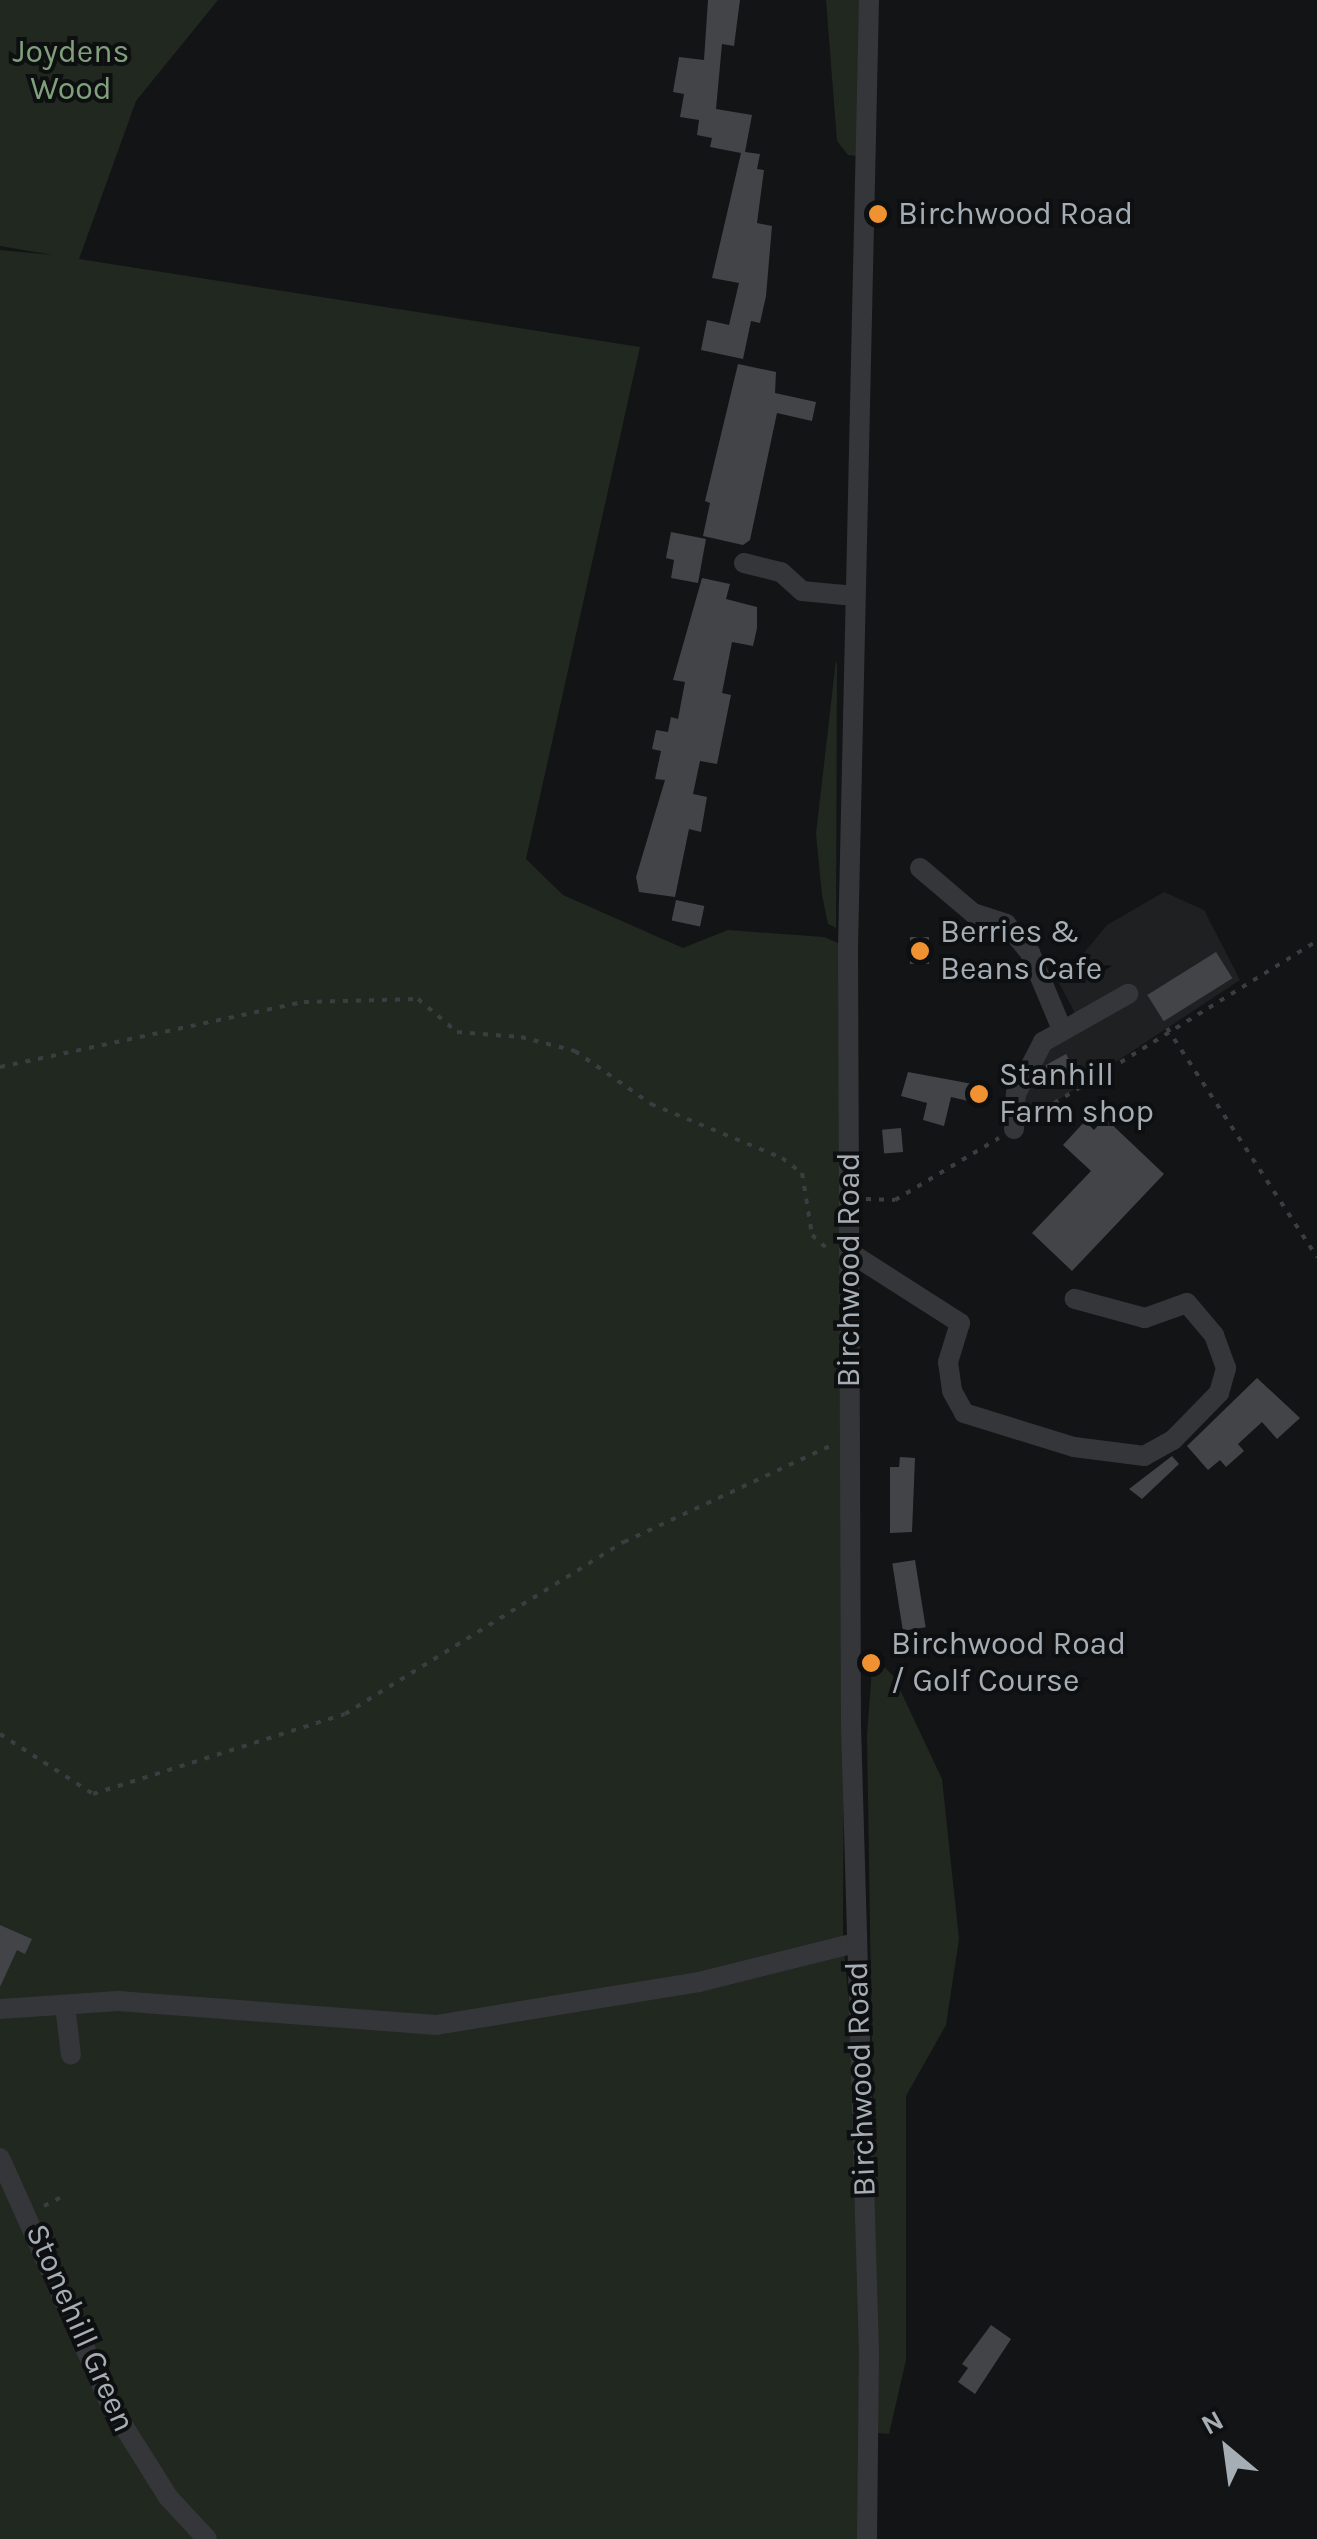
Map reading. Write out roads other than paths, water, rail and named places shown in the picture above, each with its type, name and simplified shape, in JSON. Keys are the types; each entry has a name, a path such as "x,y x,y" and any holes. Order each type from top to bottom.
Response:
{"street":[{"name":"Birchwood Road","path":"866,2539 869,2354 856,1943 843,1253 850,1199 855,596 869,0"},
{"path":"744,563 780,572 802,592 855,596"},
{"path":"920,868 973,914 1006,924 1030,953 1062,1026"},
{"path":"1014,1129 1027,1064 1062,1026 1128,994"},
{"path":"843,1253 960,1323 948,1362 952,1391 964,1412 1074,1447 1144,1456 1173,1440 1219,1393 1226,1368 1214,1334 1186,1303 1145,1318 1075,1300"},
{"path":"0,2009 64,2004 224,2005 436,2025 699,1982 856,1943"},
{"path":"64,2004 70,2055"},
{"name":"Stonehill Green","path":"0,2158 120,2422 168,2497 207,2539"}],"place":[{"name":"Birchwood Road","path":"878,214"},
{"name":"Berries & Beans Cafe","path":"920,951"},
{"name":"Stanhill Farm shop","path":"979,1094"},
{"name":"Birchwood Road / Golf Course","path":"871,1663"}],"park label":[{"name":"Joydens Wood","path":"71,72"}]}
